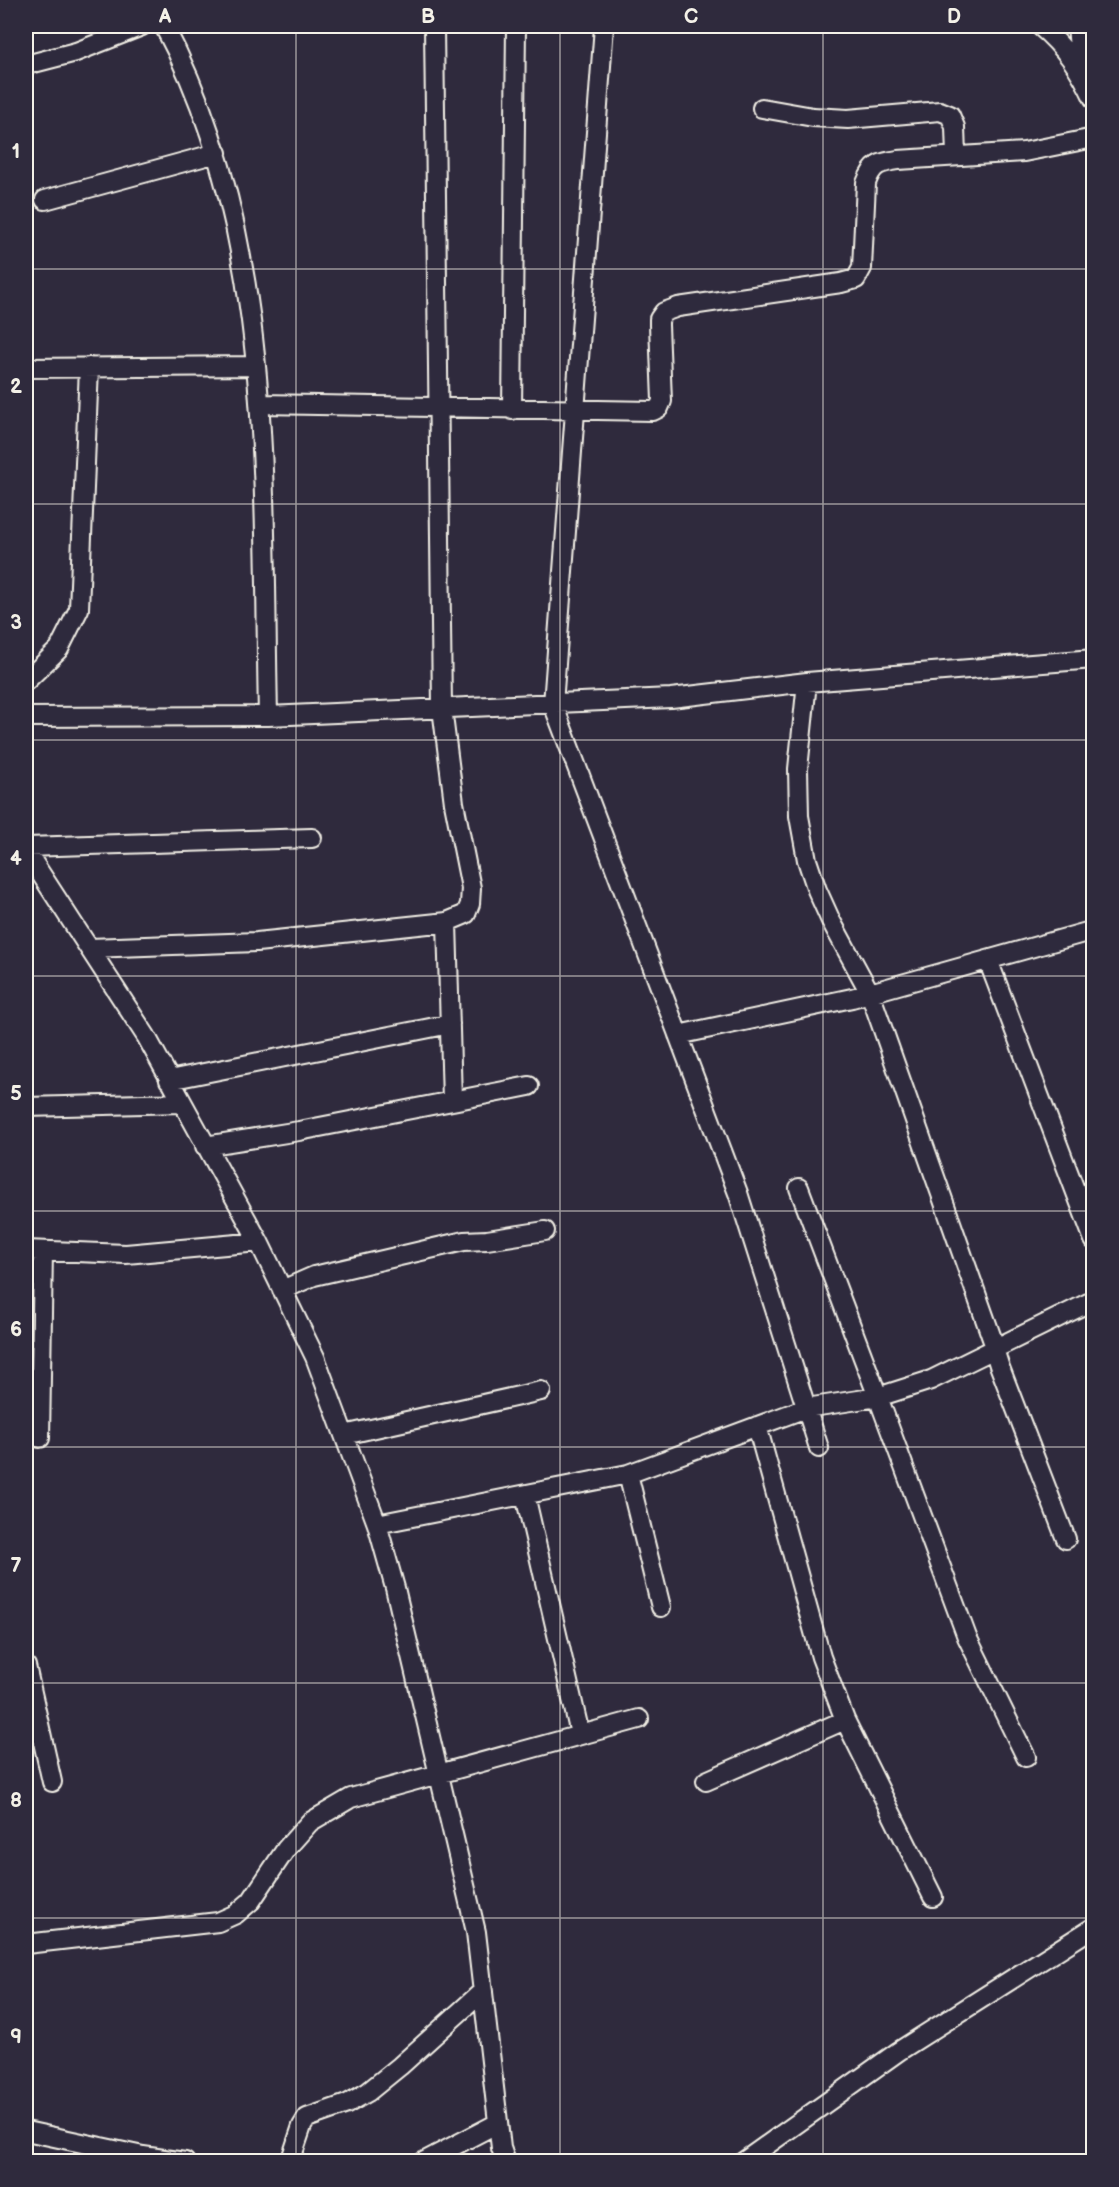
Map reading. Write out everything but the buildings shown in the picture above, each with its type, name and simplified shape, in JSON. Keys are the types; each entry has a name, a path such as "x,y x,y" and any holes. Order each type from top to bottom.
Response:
{"street":[{"path":"26,65 76,52 142,26"},
{"path":"164,26 174,43 217,153 244,272 261,404 268,716"},
{"path":"88,948 257,942 447,922 466,914 470,904 471,888 455,813 442,708 434,26"},
{"path":"512,410 516,26"},
{"path":"604,26 553,704 738,1193 819,1448"},
{"path":"1040,26 1055,38 1081,71 1094,99"},
{"path":"1077,26 1081,71"},
{"path":"762,108 813,117 848,119 940,111 950,115 955,127 956,156"},
{"path":"261,404 653,411 659,408 662,401 658,326 659,319 664,312 856,279 862,268 866,183 871,170 880,163 1024,152 1094,138"},
{"path":"45,200 217,153"},
{"path":"26,368 255,366"},
{"path":"26,681 59,649 79,609 89,367"},
{"path":"26,717 268,716 671,698 807,682 1094,659"},
{"path":"807,682 798,769 799,816 807,860 831,921 870,993 994,1349 1066,1539"},
{"path":"312,838 26,849 146,1036 259,1242 315,1357 377,1524 395,1588 476,1932 501,2148 506,2162"},
{"path":"447,922 453,1101"},
{"path":"678,1035 870,993 1094,930"},
{"path":"988,960 1094,1240"},
{"path":"169,1080 450,1024"},
{"path":"205,1146 299,1131 529,1086"},
{"path":"26,1107 182,1103"},
{"path":"799,1188 967,1637 1026,1757"},
{"path":"282,1290 314,1276 464,1241 487,1240 544,1231"},
{"path":"40,1437 34,1251 126,1254 259,1242"},
{"path":"377,1524 628,1474 806,1408 878,1397 931,1380 1094,1300"},
{"path":"344,1435 541,1391"},
{"path":"757,1426 821,1657 845,1720 933,1897"},
{"path":"628,1474 661,1607"},
{"path":"525,1495 580,1734"},
{"path":"26,1666 52,1782"},
{"path":"26,1944 218,1922 236,1914 251,1901 286,1849 310,1822 351,1798 639,1719"},
{"path":"706,1781 845,1720"},
{"path":"743,2162 899,2051 1094,1927"},
{"path":"291,2162 307,2118 347,2104 368,2092 483,1991"},
{"path":"423,2162 498,2123"},
{"path":"26,2131 143,2156 185,2162"}]}
